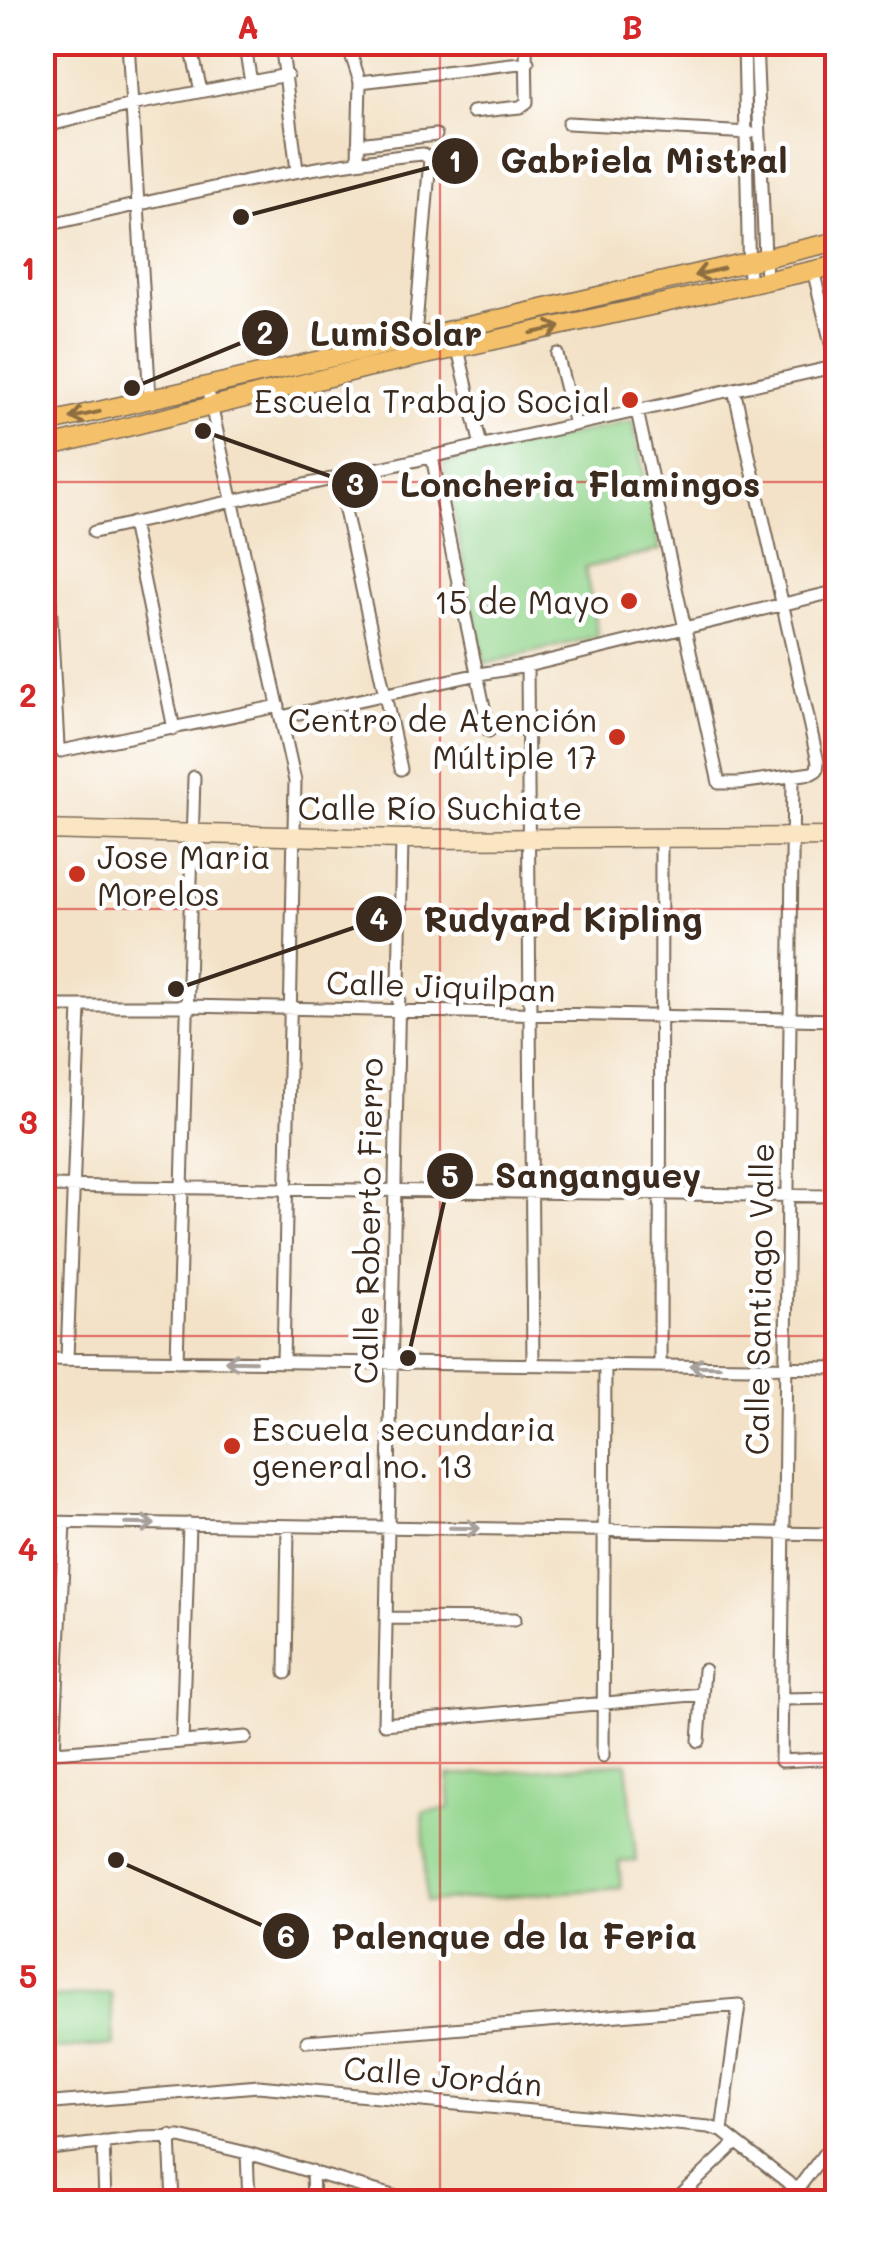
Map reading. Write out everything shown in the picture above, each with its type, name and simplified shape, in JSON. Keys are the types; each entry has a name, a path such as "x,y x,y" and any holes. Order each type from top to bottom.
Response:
{"main road":[{"path":"42,424 838,242"},
{"path":"813,270 838,255"},
{"path":"42,448 366,368 838,264"},
{"path":"458,349 469,340 507,329 521,316"},
{"path":"366,368 377,358 406,350 415,337"},
{"path":"112,431 116,421 146,414 150,400"},
{"name":"Calle Río Suchiate","path":"42,830 402,839 838,837"}],"street":[{"path":"128,42 150,400"},
{"path":"190,42 201,91"},
{"path":"244,42 251,82"},
{"path":"281,42 297,170"},
{"path":"346,42 360,82 358,160"},
{"path":"472,112 520,107 526,102 526,42"},
{"path":"744,42 753,134"},
{"path":"756,42 753,134 758,283"},
{"path":"360,82 528,62"},
{"path":"42,127 130,105 287,75"},
{"path":"568,123 753,134"},
{"path":"358,144 436,135"},
{"path":"42,226 297,170 358,160 427,156 430,160 415,337"},
{"path":"94,532 837,368 813,270"},
{"path":"458,349 481,446"},
{"path":"558,354 575,425"},
{"path":"207,387 295,781 284,1362"},
{"path":"637,411 720,783 812,774 818,762 734,389"},
{"path":"432,457 489,731"},
{"path":"338,478 402,769"},
{"path":"132,523 174,729"},
{"path":"48,563 61,751 527,666 838,591"},
{"path":"527,666 533,1364"},
{"path":"177,1360 194,777"},
{"name":"Calle Santiago Valle","path":"793,778 781,1761 838,1758"},
{"path":"660,1366 662,837"},
{"name":"Calle Roberto Fierro","path":"402,839 384,1724 603,1702"},
{"name":"Calle Jiquilpan","path":"42,1006 838,1020"},
{"path":"67,1359 80,1007"},
{"path":"42,1186 838,1196"},
{"path":"42,1359 838,1368"},
{"path":"603,1756 604,1365"},
{"path":"42,1522 838,1534"},
{"path":"65,1522 48,1753 246,1737"},
{"path":"182,1742 189,1524"},
{"path":"286,1673 288,1526"},
{"path":"386,1618 515,1619"},
{"path":"699,1741 704,1670"},
{"path":"603,1702 702,1694"},
{"path":"782,1699 838,1698"},
{"path":"307,2040 739,2005 722,2131 813,2202"},
{"name":"Calle Jordán","path":"42,2104 258,2086 722,2131"},
{"path":"788,2202 838,2135"},
{"path":"170,2136 173,2202"},
{"path":"42,2150 170,2136 312,2171 374,2197 413,2202"},
{"path":"102,2142 104,2202"},
{"path":"674,2202 736,2143"},
{"path":"247,2153 249,2202"},
{"path":"312,2171 313,2202"}],"green space":[{"path":"633,421 660,550 585,568 598,636 485,664 443,464"},
{"path":"627,1763 636,1861 619,1862 621,1888 426,1902 423,1812 450,1809 448,1776"},
{"path":"111,1993 114,2045 43,2050 43,1998"}],"place":[{"name":"Gabriela Mistral","path":"241,217"},
{"name":"LumiSolar","path":"132,388"},
{"name":"Escuela Trabajo Social","path":"630,400"},
{"name":"Loncheria Flamingos","path":"203,431"},
{"name":"15 de Mayo","path":"629,601"},
{"name":"Centro de Atención Múltiple 17","path":"617,737"},
{"name":"Jose Maria Morelos","path":"77,874"},
{"name":"Rudyard Kipling","path":"176,989"},
{"name":"Sanganguey","path":"408,1358"},
{"name":"Escuela secundaria general no. 13","path":"232,1446"},
{"name":"Palenque de la Feria","path":"116,1860"}]}
